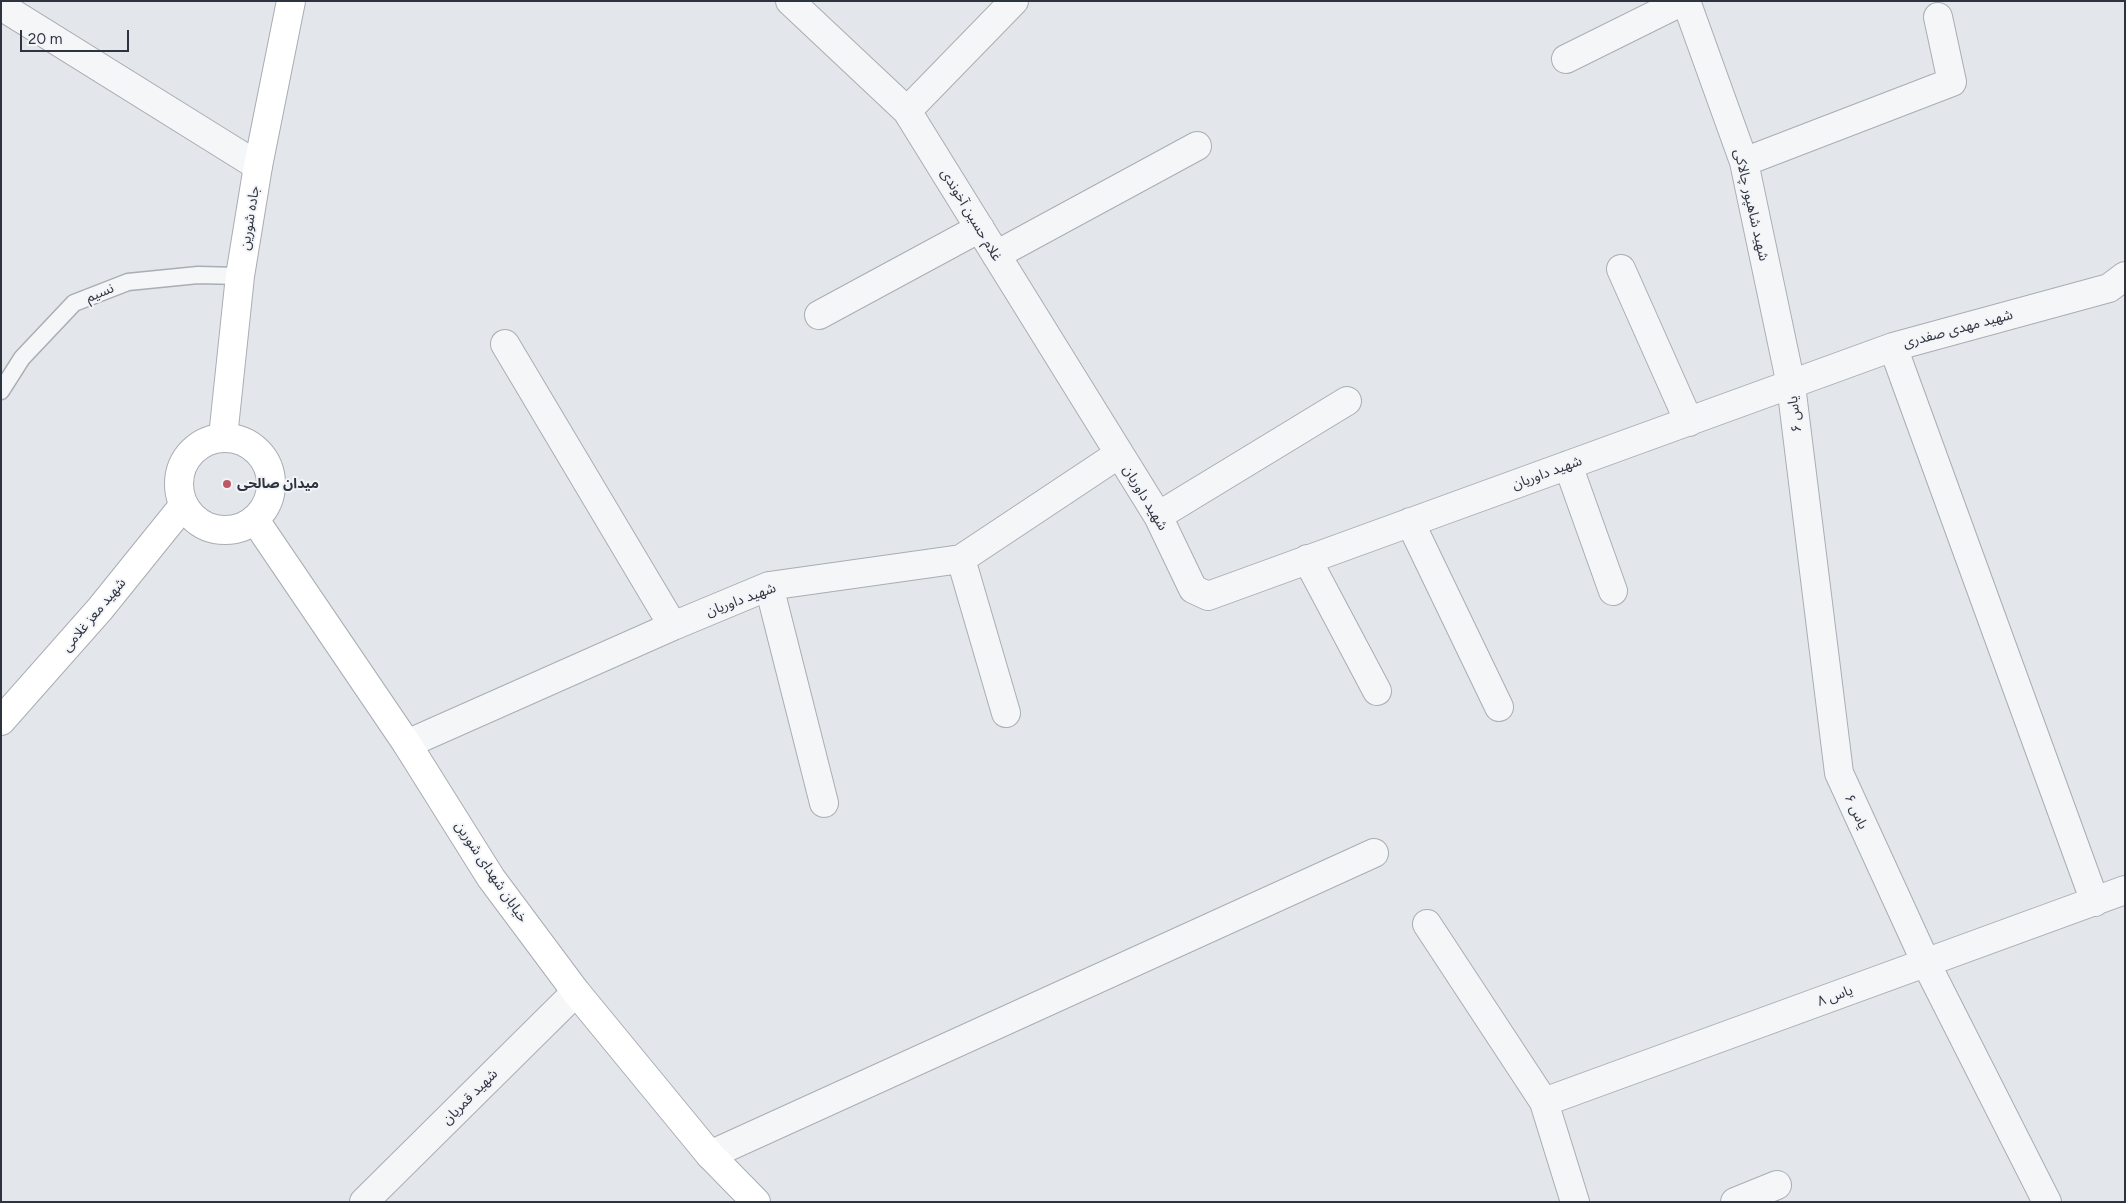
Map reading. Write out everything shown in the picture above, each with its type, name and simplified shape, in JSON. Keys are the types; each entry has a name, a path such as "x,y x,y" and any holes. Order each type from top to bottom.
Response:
{"street":[{"name":"جاده شورين","path":"223,437 240,276 258,166 291,1"},
{"name":"غلام حسین آخوندی","path":"790,1 907,111 1119,454"},
{"path":"907,111 1014,1"},
{"path":"1566,59 1684,1"},
{"name":"شهید شاهپور چالاکی","path":"1684,1 1744,162 1791,385"},
{"path":"1,6 258,166"},
{"path":"1744,162 1952,82 1938,17"},
{"path":"996,255 1197,146"},
{"path":"819,315 980,228"},
{"path":"1621,269 1689,422"},
{"name":"شهید مهدی صفدری","path":"1791,385 1893,347 2109,288 2125,276"},
{"path":"505,344 673,626"},
{"path":"1893,347 2095,902"},
{"name":"شهید داوریان","path":"408,744 673,626 769,586 961,559 1119,454 1158,516 1193,589 1208,596 1791,385"},
{"name":"یاس ۶","path":"1791,385 1838,773 1926,963 2047,1202"},
{"path":"1158,516 1347,401"},
{"path":"223,437 238,439 251,446 262,456 269,468 271,482 270,496 264,509 255,520 243,527 229,531 216,530 203,525 191,517 183,506 178,491 179,475 184,460 195,448 208,440 223,437"},
{"path":"1568,465 1613,591"},
{"name":"شهید معز غلامی","path":"1,721 100,609 183,506"},
{"name":"خیابان شهدای شورین","path":"255,520 408,744 491,878 576,992 710,1155 756,1202"},
{"path":"1410,522 1499,707"},
{"path":"961,559 1006,713"},
{"path":"1307,559 1377,691"},
{"path":"769,586 824,803"},
{"path":"710,1155 1374,854"},
{"name":"یاس ۸","path":"1544,1102 2125,890"},
{"path":"1427,924 1544,1102 1575,1202"},
{"name":"شهید قمریان","path":"364,1202 576,992"},
{"path":"1735,1202 1777,1185"}],"lane":[{"name":"نسیم","path":"1,391 22,358 74,303 128,282 198,275 240,276"}],"place":[{"name":"میدان صالحی","path":"227,484"}]}
